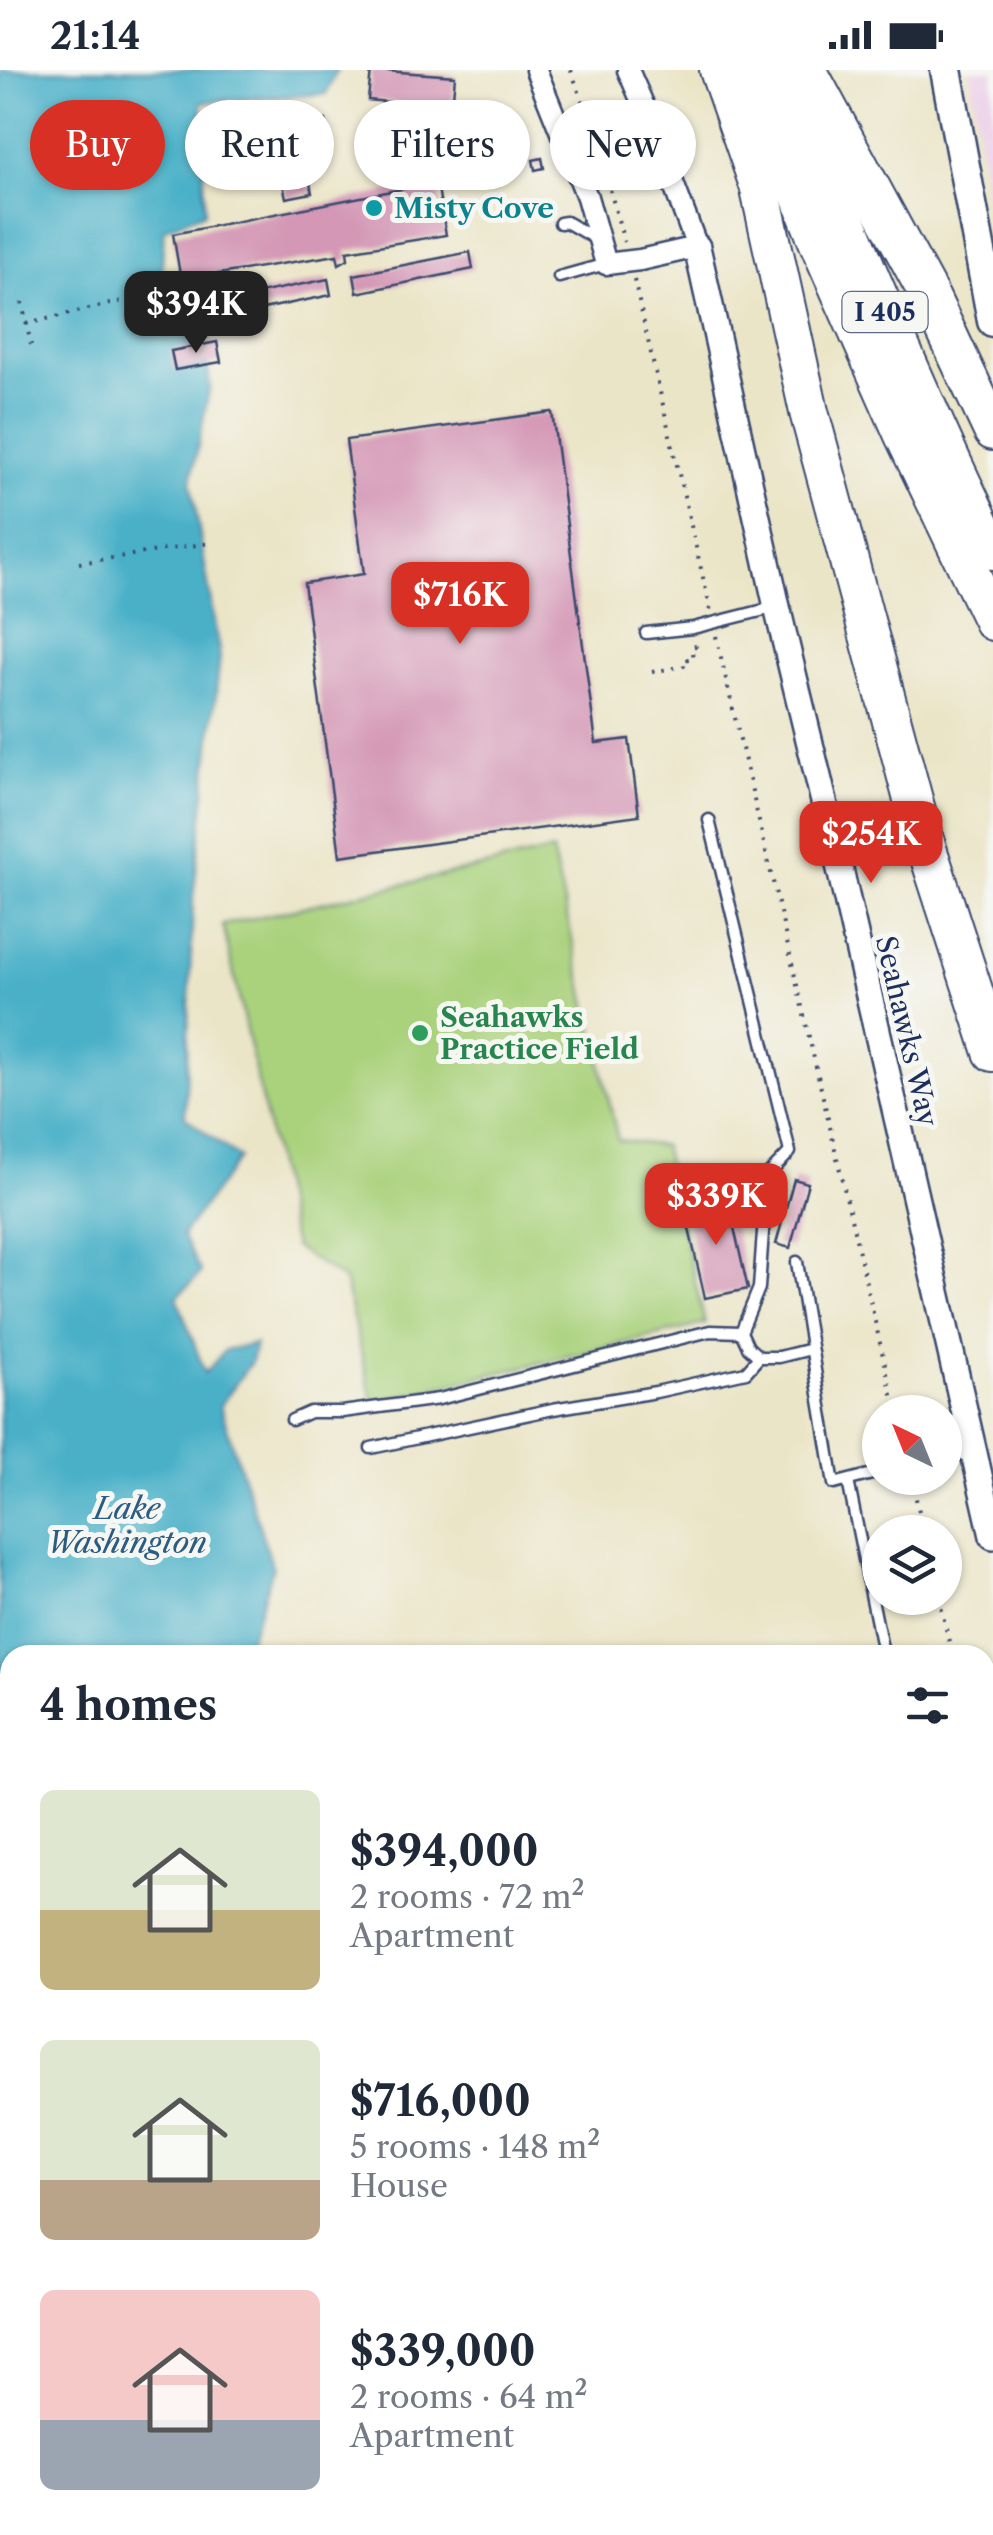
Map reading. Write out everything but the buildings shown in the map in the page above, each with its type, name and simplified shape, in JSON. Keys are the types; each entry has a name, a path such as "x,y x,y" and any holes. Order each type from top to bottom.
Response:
{"highway":[{"path":"719,70 758,185 809,412 922,834 993,1052"},
{"name":"I 405","path":"746,70 904,435 993,621"},
{"name":"I 405","path":"785,70 849,230 993,550"},
{"path":"807,70 931,299 993,431"}],"main road":[{"path":"946,70 993,320"}],"street":[{"path":"536,70 582,182 606,264 698,247 628,70"},
{"name":"Seahawks Way","path":"698,247 777,607 993,1536"}],"lane":[{"path":"560,223 566,222 600,241"},
{"path":"559,277 606,264"},
{"path":"646,633 693,628 777,607"},
{"path":"709,820 790,1152 767,1176 759,1288 741,1332 748,1347 759,1357 779,1357 811,1349"},
{"path":"796,1262 834,1484 862,1477"},
{"path":"292,1420 310,1412 342,1412 439,1399 710,1331 741,1332"},
{"path":"372,1448 746,1372 759,1357"},
{"path":"962,1454 973,1452"},
{"path":"848,1481 881,1645"}],"path":[{"path":"571,70 596,142 625,248"},
{"path":"632,276 710,611"},
{"path":"26,324 169,290"},
{"path":"22,302 31,345"},
{"path":"78,562 210,543"},
{"path":"716,636 892,1395"},
{"path":"652,672 684,666 683,660 694,658"},
{"path":"943,1615 950,1645"}],"shaded area":[{"path":"970,70 993,70 993,252"}],"green space":[{"name":"Seahawks Practice Field","path":"552,851 618,1140 663,1146 705,1324 373,1402 344,1280 294,1247 223,925"}],"water":[{"name":"Lake Washington","path":"0,70 337,70 326,94 185,100 185,190 204,190 205,212 164,229 159,322 204,336 210,386 191,481 220,657 193,899 185,1117 239,1158 182,1235 201,1273 177,1297 205,1373 225,1350 255,1344 251,1362 220,1406 273,1568 247,1645 0,1645"}],"place":[{"name":"Misty Cove","path":"374,208"},
{"name":"Seahawks Practice Field","path":"420,1033"}]}
